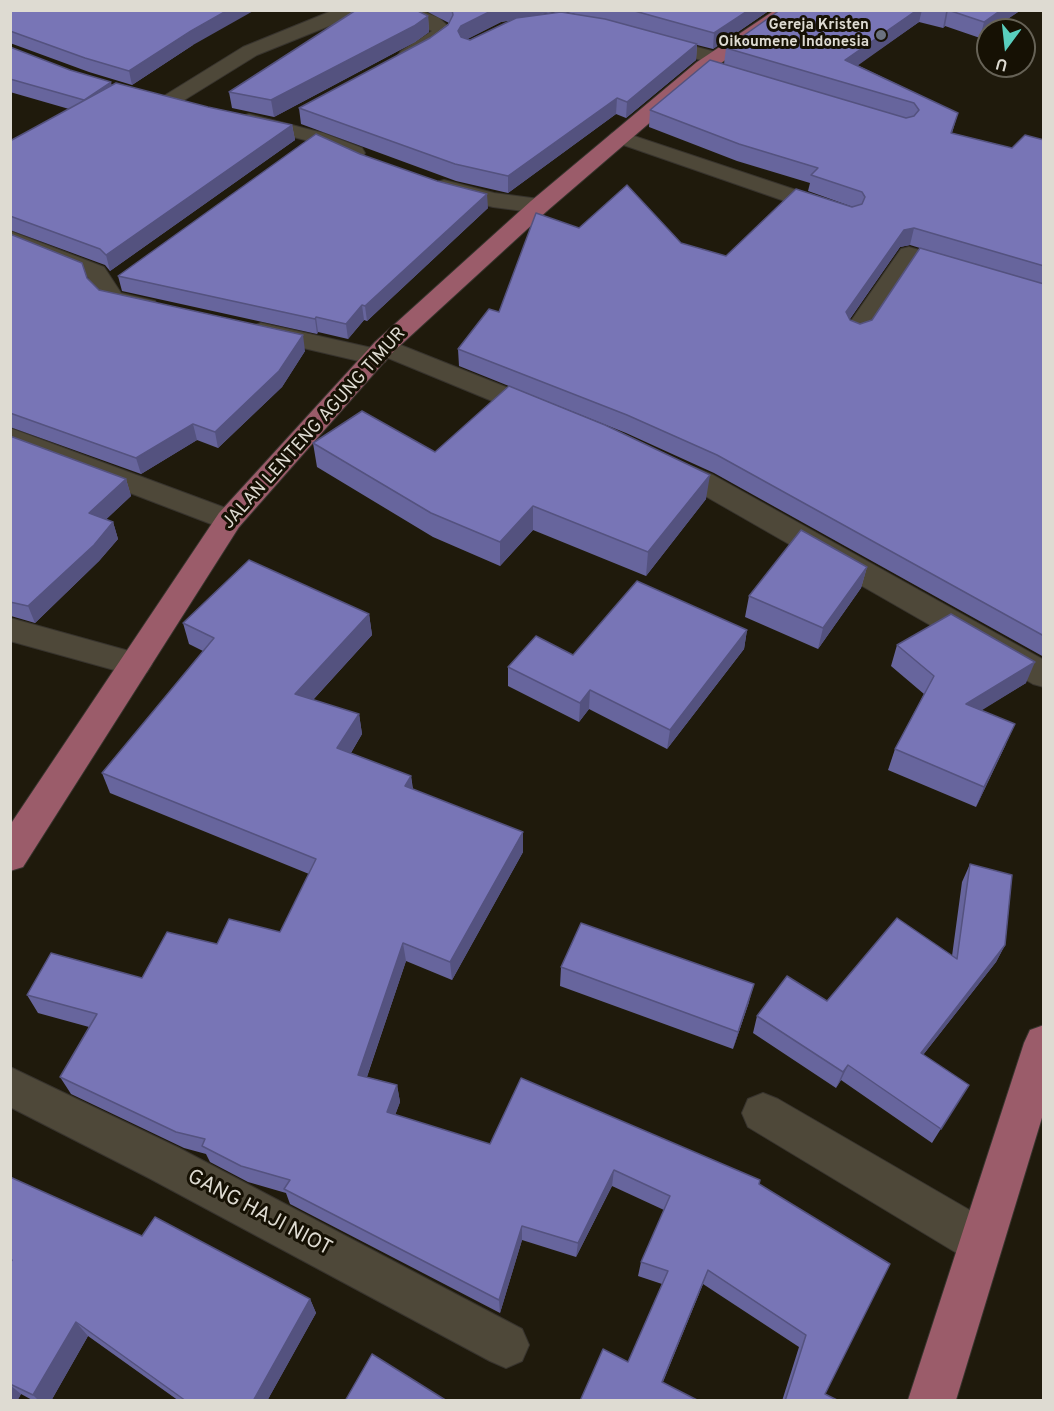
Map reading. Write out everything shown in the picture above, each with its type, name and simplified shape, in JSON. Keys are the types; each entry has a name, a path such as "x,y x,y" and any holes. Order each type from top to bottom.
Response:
{"main road":[{"name":"JALAN LENTENG AGUNG TIMUR","path":"10,856 229,520 380,352 539,206 619,137 788,10"},
{"path":"932,1401 1044,1043"}],"street":[{"path":"195,110 157,101 250,51 351,10"},
{"path":"393,63 423,48 443,30 432,22 402,10"},
{"path":"629,34 716,66"},
{"path":"278,126 298,114"},
{"path":"231,117 278,126 316,137 370,161"},
{"path":"297,151 316,137"},
{"path":"619,137 849,215"},
{"path":"428,182 493,200 539,206"},
{"path":"10,238 96,272 102,279 114,282 108,296 113,299 170,311"},
{"path":"857,331 909,254 1044,294"},
{"path":"239,326 413,359 562,420"},
{"path":"10,437 229,520"},
{"path":"645,455 703,482 1044,675"},
{"path":"10,629 136,664"},
{"name":"GANG HAJI NIOT","path":"10,1086 164,1163 506,1345"},
{"path":"763,1113 981,1242"}],"building":[{"path":"10,10 228,10 129,71 10,31"},
{"path":"356,10 416,10 428,16 414,26 271,100 229,92"},
{"path":"452,10 493,10 461,26 458,31 461,37 470,40 516,18 561,12 605,19 697,44 627,102 617,98 508,176 455,164 299,108 430,38 448,25 453,15"},
{"path":"631,10 749,10 714,33"},
{"path":"780,10 917,10 845,60 958,113 951,133 1012,148 1025,135 1044,140 1044,266 914,228 904,230 846,312 850,320 860,324 872,320 920,248 1044,284 1044,636 717,455 627,415 458,349 489,309 499,312 536,213 579,228 627,185 681,243 726,256 796,189 852,207 862,204 865,197 862,192 811,175 818,168 739,144 650,110 710,60 906,118 914,116 919,110 914,103 726,48"},
{"path":"948,10 1001,10 990,18 976,19"},
{"path":"10,47 70,70 111,82 84,100 10,79"},
{"path":"116,83 208,107 292,125 106,255 100,249 10,216 10,141"},
{"path":"316,134 360,154 437,181 487,194 365,306 362,305 346,324 118,276"},
{"path":"10,234 82,263 87,278 99,290 303,335 279,371 215,432 193,424 136,458 10,413"},
{"path":"509,386 605,425 710,475 648,552 533,506 500,542 431,513 313,443 362,411 435,452"},
{"path":"10,436 126,479 89,513 113,522 94,545 28,606 10,602"},
{"path":"801,530 867,567 823,628 749,596"},
{"path":"249,560 369,614 295,694 359,714 337,748 411,776 405,786 523,832 450,962 403,943 358,1075 397,1085 387,1112 490,1144 521,1078 760,1180 759,1184 890,1264 825,1394 839,1401 785,1401 806,1335 708,1270 662,1382 699,1401 580,1401 603,1349 628,1362 668,1271 641,1262 670,1196 614,1170 578,1243 522,1226 499,1300 284,1189 290,1180 241,1166 202,1146 205,1139 176,1132 60,1077 97,1014 27,995 51,953 142,978 167,932 217,944 229,919 280,932 316,859 102,773 214,638 183,623"},
{"path":"637,581 747,630 670,730 590,690 580,703 508,667 536,636 573,655"},
{"path":"951,614 1035,662 966,704 1015,724 984,787 895,749 934,676 897,645"},
{"path":"970,864 1012,875 1005,945 921,1053 969,1085 941,1129 848,1065 843,1072 757,1016 787,976 827,1001 897,918 957,959"},
{"path":"581,923 754,984 738,1032 561,967"},
{"path":"10,1177 142,1236 155,1217 310,1299 253,1401 186,1401 76,1322 33,1395 10,1384 10,1263 12,1260 10,1260"},
{"path":"372,1354 447,1401 345,1401"}],"place":[{"name":"Gereja Kristen Oikoumene Indonesia","path":"881,35"}]}
